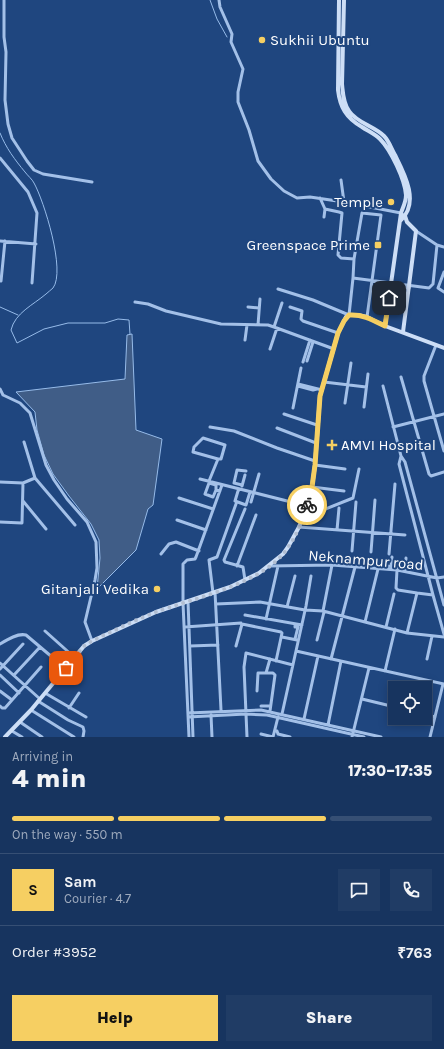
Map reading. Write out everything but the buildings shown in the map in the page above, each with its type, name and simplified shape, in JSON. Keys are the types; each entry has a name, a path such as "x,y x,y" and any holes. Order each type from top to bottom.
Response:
{"street":[{"path":"4,0 4,37 6,52 5,100 8,124 12,138 26,161 34,170 43,174 92,182"},
{"path":"219,0 220,7 232,34 231,42 244,69 238,92 238,102 249,130 258,161 271,180 284,191 297,198 320,198 401,213 416,231 437,245 444,247"},
{"path":"339,0 339,98 345,114 380,139 392,158 406,194 405,203 401,213 385,326"},
{"path":"344,0 342,84 346,106 350,113 382,134 388,141 406,178 410,196 409,203 405,216 400,220"},
{"path":"0,158 28,192 37,213 32,284"},
{"path":"341,180 344,202"},
{"path":"320,198 325,209 324,217"},
{"path":"325,209 342,213 338,255 341,258 354,259"},
{"path":"0,734 5,737 12,731 84,646 156,612 245,580 269,566 278,559 288,547 303,518 312,487 315,463 319,390 324,382 338,333 349,315 354,278 354,259 362,213 381,215 367,317"},
{"path":"403,332 416,231"},
{"path":"0,241 36,244"},
{"path":"1,281 5,241"},
{"path":"408,287 402,312 391,310 393,288 395,286 429,288 432,286 437,245"},
{"path":"444,272 438,288 444,292"},
{"path":"354,278 408,287"},
{"path":"278,288 313,300 349,315 358,314 367,317 385,326 444,348"},
{"path":"258,325 260,299"},
{"path":"135,302 148,304 166,311 221,324 276,327 334,349"},
{"path":"270,349 282,303"},
{"path":"248,307 259,308"},
{"path":"290,307 302,311 301,319 303,321 338,333"},
{"path":"245,340 247,325"},
{"path":"305,362 312,341"},
{"path":"436,344 424,376 424,381 444,451"},
{"path":"345,403 351,363"},
{"path":"293,408 301,368"},
{"path":"364,407 368,374"},
{"path":"402,376 429,474 431,476 444,472"},
{"path":"324,382 366,387"},
{"path":"298,385 313,390 319,390"},
{"path":"383,386 401,456 405,462 444,605"},
{"path":"0,389 3,395 20,403 30,413 46,465 67,499 87,522 96,542 97,568 85,622 92,641"},
{"path":"284,414 317,425"},
{"path":"393,427 444,414"},
{"path":"210,428 234,431 315,463 345,469"},
{"path":"277,428 316,443"},
{"path":"209,481 218,459 221,459 224,444 203,438 194,447 193,452 218,459"},
{"path":"24,442 35,478 74,525"},
{"path":"401,456 400,464 444,634"},
{"path":"231,487 237,466"},
{"path":"303,518 353,498 359,469"},
{"path":"242,485 234,483 238,470 246,473 242,485 235,501 246,504 259,474"},
{"path":"0,482 23,483 35,478"},
{"path":"200,479 307,506"},
{"path":"0,522 22,523 23,483"},
{"path":"189,737 191,669 190,626 186,602 183,564 187,560 195,559 213,509 218,490 216,485 209,483 205,494 213,497 218,490 222,485"},
{"path":"389,554 395,484"},
{"path":"312,487 344,491"},
{"path":"251,493 251,502"},
{"path":"179,498 213,509"},
{"path":"371,552 375,500"},
{"path":"23,501 46,529"},
{"path":"352,551 356,502"},
{"path":"221,710 216,604 209,560 217,557 236,504"},
{"path":"337,530 339,508"},
{"path":"245,509 224,560 244,568 245,580"},
{"path":"237,566 256,515"},
{"path":"177,520 206,530"},
{"path":"299,527 405,535"},
{"path":"161,554 169,544 176,542 198,551"},
{"path":"392,557 391,568 405,570 413,569"},
{"path":"405,570 406,558"},
{"path":"317,640 332,565"},
{"name":"Neknampur road","path":"269,566 332,565 378,567 405,570 437,578"},
{"path":"266,619 278,566"},
{"path":"331,659 355,567"},
{"path":"365,622 378,567"},
{"path":"397,570 396,588 398,590 433,595"},
{"path":"287,607 295,576"},
{"path":"297,640 306,610 311,576"},
{"path":"437,578 444,577"},
{"path":"407,632 416,593"},
{"path":"386,627 394,594"},
{"path":"186,602 184,627 186,669 193,737"},
{"path":"216,604 251,602 306,610 324,611 407,632 444,637"},
{"path":"245,615 302,626"},
{"path":"184,627 241,623"},
{"path":"236,646 242,624 281,632 282,636 297,640"},
{"path":"261,734 273,737 296,651 298,627 294,627 295,624"},
{"path":"385,671 395,629"},
{"path":"45,631 74,657"},
{"path":"0,644 14,637 23,634 26,635 66,668"},
{"path":"276,661 282,636"},
{"path":"427,659 432,636"},
{"path":"0,669 23,644"},
{"path":"190,646 218,645"},
{"path":"14,675 40,647"},
{"path":"296,651 443,684 430,737"},
{"path":"247,737 244,667 246,653 293,665"},
{"path":"304,719 318,656"},
{"path":"266,673 270,659"},
{"path":"328,725 342,662"},
{"path":"0,663 26,685 39,700 68,720 83,727 84,731 82,737"},
{"path":"0,706 2,708 6,708 42,667"},
{"path":"353,734 369,668"},
{"path":"186,669 191,669"},
{"path":"257,691 258,674 273,673 275,677 270,711"},
{"path":"0,675 19,693"},
{"path":"0,691 12,700"},
{"path":"45,693 86,717"},
{"path":"69,708 79,693"},
{"path":"362,699 388,705"},
{"path":"261,706 270,706"},
{"path":"30,710 74,737"},
{"path":"190,714 221,710 267,714 278,718 364,737"},
{"path":"192,716 270,711 328,725 353,734 380,737"},
{"path":"211,715 212,737"},
{"path":"20,722 42,737"},
{"path":"12,731 22,737"},
{"path":"277,732 278,734 290,737"}],"water":[{"path":"132,334 136,430 162,439 153,505 148,509 136,550 97,589 100,558 99,540 91,524 53,474 44,455 37,430 35,412 16,392 125,379 127,335"}],"waterway":[{"path":"210,0 217,19 227,37"},
{"path":"0,133 11,154 33,182 38,192 48,220 57,267 56,279 53,288 20,314 13,324 11,330 17,343 44,329 68,323 105,323 118,319 129,320 130,334"},
{"path":"0,307 18,315"}],"way so far":[{"path":"66,668 84,646 92,641 156,612 222,590 259,573 278,559 288,547 299,527 307,505"}],"place":[{"name":"Sukhii Ubuntu","path":"262,40"},
{"name":"Temple","path":"391,202"},
{"name":"Greenspace Prime","path":"378,245"},
{"name":"AMVI Hospital","path":"332,445"},
{"name":"Gitanjali Vedika","path":"157,589"}],"route":[{"path":"307,505 312,487 315,465 320,396 338,333 346,317 349,315 358,314 385,326 389,298"}]}
